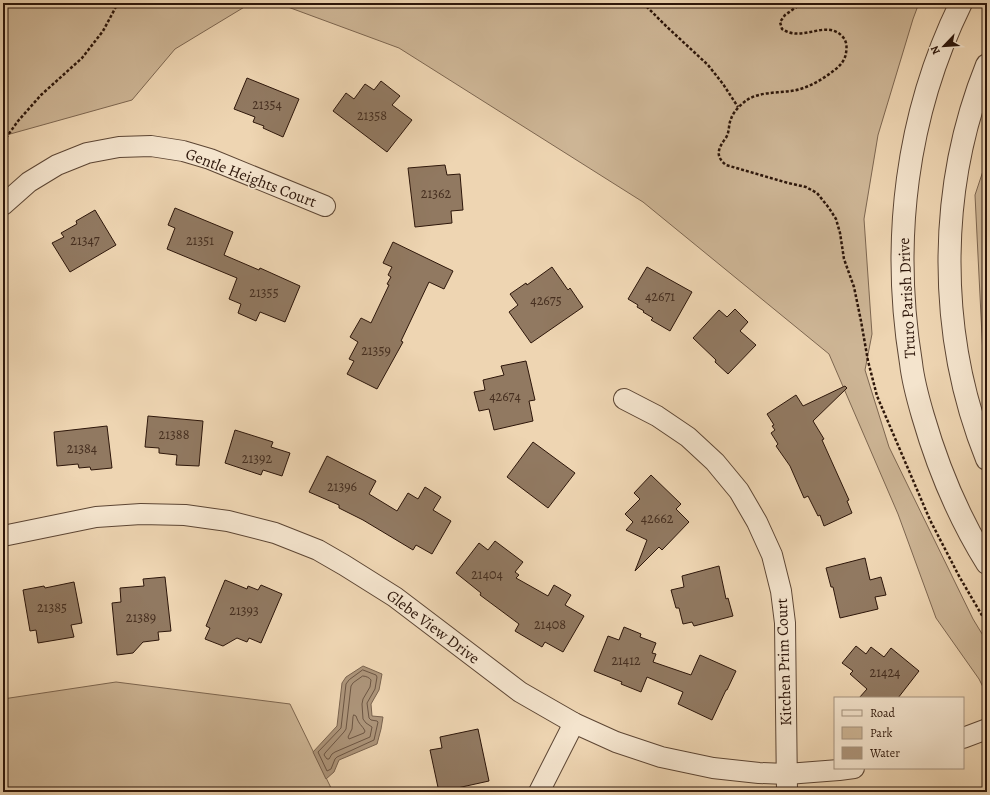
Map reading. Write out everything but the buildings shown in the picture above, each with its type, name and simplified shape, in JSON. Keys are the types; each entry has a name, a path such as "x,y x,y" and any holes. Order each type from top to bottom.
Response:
{"street":[{"name":"Truro Parish Drive","path":"961,3 940,49 924,98 910,160 904,207 903,280 911,364 930,439 943,477 958,511 987,563"},
{"path":"987,65 978,87 964,135 951,220 950,267 952,312 959,364 968,404 978,438 987,459"},
{"name":"Gentle Heights Court","path":"3,205 29,182 57,165 87,153 118,147 151,146 183,151 210,160 324,206"},
{"name":"Kitchen Prim Court","path":"624,399 657,416 688,437 715,462 739,492 757,522 772,556 781,592 785,623 787,783"},
{"name":"Glebe View Drive","path":"3,536 96,517 141,514 185,515 228,521 274,533 318,550 344,565 395,597 520,692 574,723 616,742 661,757 713,768 759,773 787,783 846,769"},
{"path":"539,792 574,723"},
{"path":"964,738 987,729"}],"path":[{"path":"3,142 41,95 82,58 103,32 118,3"},
{"path":"643,3 708,65 738,107"},
{"path":"802,3 785,15 780,22 782,29 788,33 797,34 828,29 837,32 844,38 847,47 846,57 839,67 826,77 809,86 793,91 759,95 747,100 738,107 731,118 728,136 720,146 720,161 726,165 806,187 817,193 836,219 844,259 854,288 868,361 877,396 930,520 987,624"}],"green space":[{"path":"4,3 251,3 175,49 132,100 3,136"},
{"path":"277,3 919,3 878,135 864,219 872,334 865,370 889,447 973,619 987,642 987,695 979,679 936,618 898,514 829,354 643,202 399,48"},
{"path":"987,159 987,364 983,356 975,195"},
{"path":"116,682 290,704 333,792 3,792 3,699"}],"water":[{"path":"363,666 382,674 379,690 371,704 372,716 383,717 377,744 339,760 334,772 326,779 313,752 337,726 342,683 346,677"}]}
